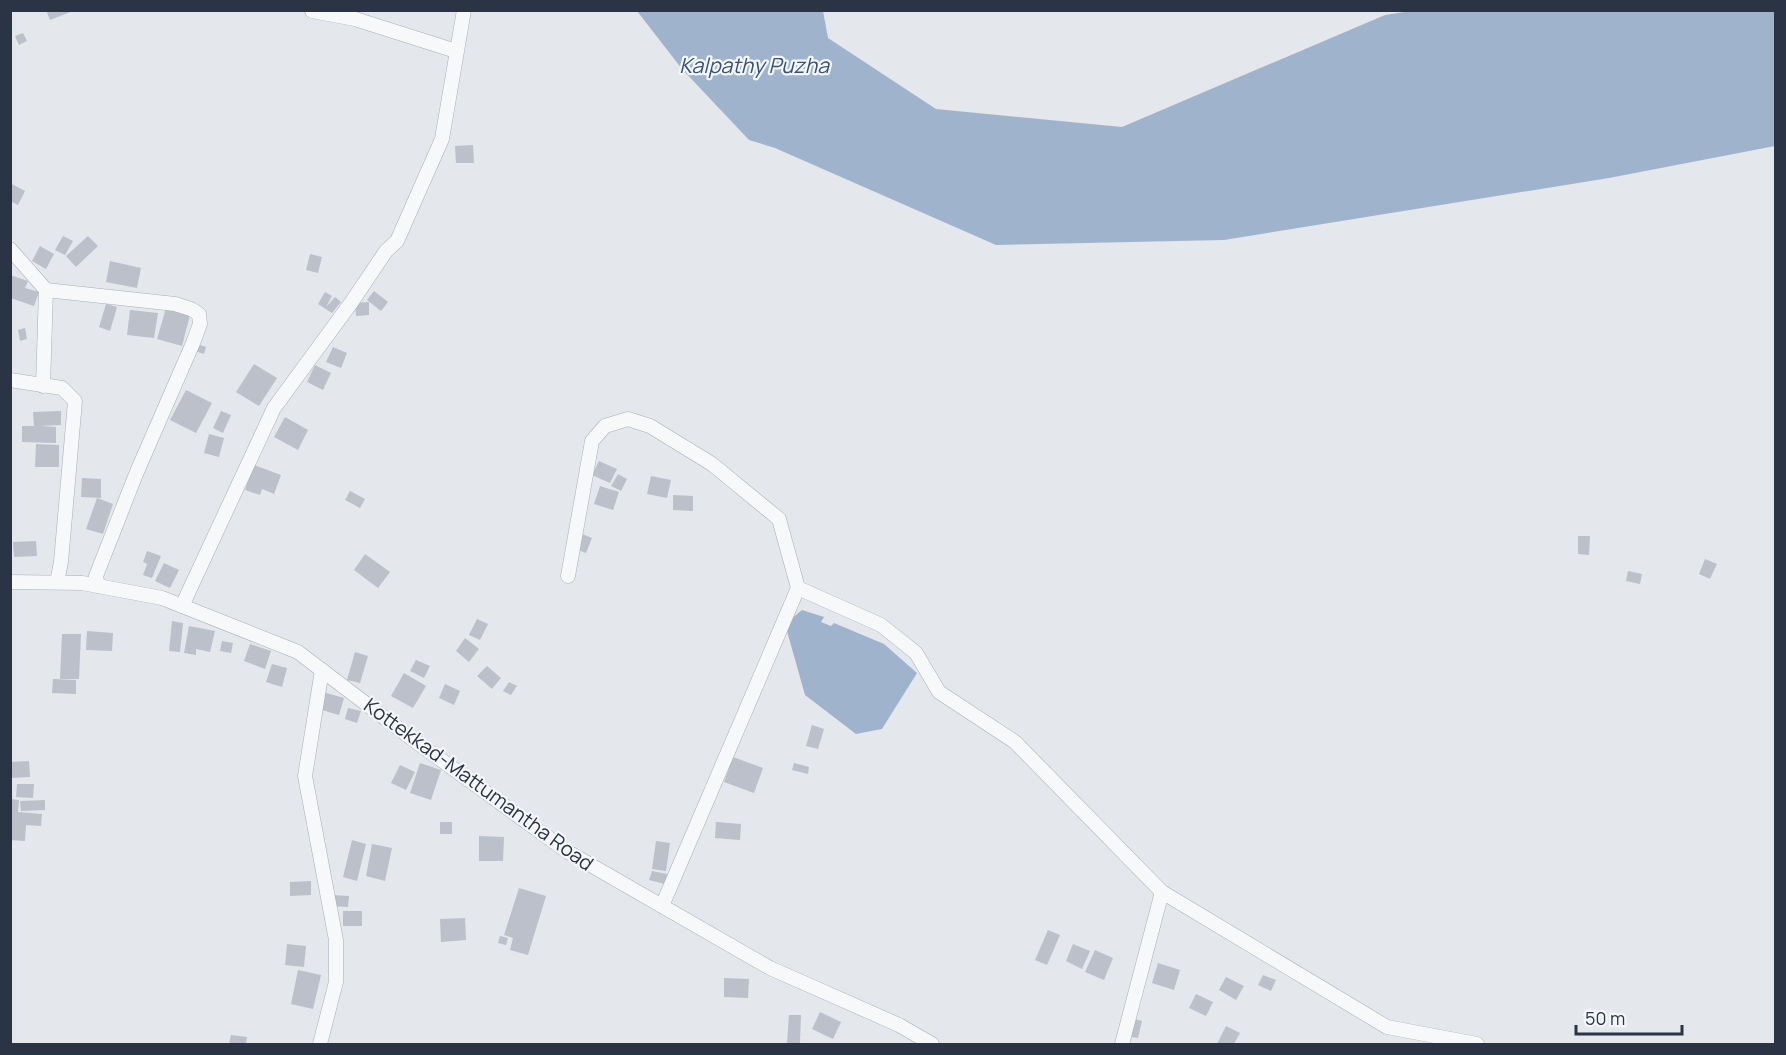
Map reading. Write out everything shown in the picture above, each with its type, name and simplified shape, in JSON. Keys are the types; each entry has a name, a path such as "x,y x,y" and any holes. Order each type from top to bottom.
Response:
{"street":[{"path":"182,606 274,408 386,251 397,241 442,139 464,10"},
{"path":"312,11 355,19 456,51"},
{"path":"10,249 46,290 175,304 199,314 200,324 189,352 136,474 96,576 98,586"},
{"path":"43,386 46,290"},
{"path":"10,380 62,388 75,400 61,562 57,582"},
{"path":"568,576 592,441 606,426 628,419 650,426 712,464 779,519 798,588 662,906"},
{"name":"Kottekkad-Mattumantha Road","path":"10,582 82,583 162,598 298,652 411,738 568,852 770,968 899,1025 932,1044"},
{"path":"798,588 881,625 916,653 939,692 1015,742 1162,892 1388,1027 1477,1044"},
{"path":"320,1044 336,982 336,940 305,776 322,670"},
{"path":"1122,1044 1162,892"}],"water":[{"name":"Kalpathy Puzha","path":"637,11 823,11 828,38 936,109 1122,127 1385,15 1411,11 1775,11 1775,146 1609,178 1224,240 996,245 775,148 749,140 682,69"},
{"path":"802,610 824,617 821,622 831,626 834,623 884,644 917,673 882,729 856,734 805,695 785,624"}],"building":[{"path":"46,10 73,10 73,11 50,20"},
{"path":"23,33 27,41 19,45 15,36"},
{"path":"473,145 474,163 456,163 455,146"},
{"path":"10,183 25,191 18,205 10,201"},
{"path":"63,236 73,241 65,255 55,250"},
{"path":"88,236 98,246 76,267 66,256"},
{"path":"40,246 54,254 46,269 32,261"},
{"path":"310,254 322,257 318,273 306,270"},
{"path":"110,261 141,268 137,288 106,282"},
{"path":"10,275 28,281 25,288 39,292 34,306 10,298"},
{"path":"374,291 388,302 381,311 367,300"},
{"path":"325,292 332,296 326,307 335,297 341,302 332,313 318,304"},
{"path":"369,302 369,315 356,316 355,303"},
{"path":"106,304 117,307 110,331 99,327"},
{"path":"166,308 190,315 182,346 157,339"},
{"path":"130,310 158,313 154,338 127,335"},
{"path":"25,328 27,339 20,341 18,330"},
{"path":"197,344 206,347 204,354 195,351"},
{"path":"333,347 347,353 341,368 326,362"},
{"path":"254,364 277,378 259,406 236,392"},
{"path":"315,365 331,373 323,390 307,382"},
{"path":"186,390 212,403 196,433 170,420"},
{"path":"61,411 61,425 41,426 56,427 56,443 22,442 22,426 34,426 33,412"},
{"path":"221,411 231,415 223,433 213,428"},
{"path":"285,417 308,430 298,450 274,437"},
{"path":"209,434 224,438 219,457 204,453"},
{"path":"36,444 59,445 59,467 35,467"},
{"path":"599,461 617,469 610,483 592,475"},
{"path":"254,465 281,475 274,494 262,489 260,495 245,490"},
{"path":"618,474 627,479 621,491 611,486"},
{"path":"651,476 671,480 667,498 647,494"},
{"path":"82,478 101,479 101,498 81,497"},
{"path":"600,486 619,492 613,510 594,504"},
{"path":"350,491 365,499 360,508 345,500"},
{"path":"673,495 693,496 693,511 673,510"},
{"path":"97,498 113,504 103,534 86,529"},
{"path":"580,533 592,538 586,553 573,548"},
{"path":"1578,536 1590,536 1589,555 1578,554"},
{"path":"36,541 37,556 14,557 13,542"},
{"path":"147,551 161,556 152,578 143,575 147,564 143,562"},
{"path":"365,554 390,572 378,588 354,570"},
{"path":"1705,559 1717,564 1710,579 1699,574"},
{"path":"164,563 179,570 170,588 155,581"},
{"path":"1628,571 1642,574 1640,584 1626,581"},
{"path":"477,619 488,624 480,640 469,635"},
{"path":"172,621 183,623 180,652 169,651"},
{"path":"189,626 215,631 210,652 196,649 196,655 184,653"},
{"path":"87,631 113,633 112,651 86,650"},
{"path":"62,634 81,634 79,679 60,679"},
{"path":"465,638 479,649 469,662 456,651"},
{"path":"222,641 233,643 231,653 220,651"},
{"path":"250,644 271,651 265,669 244,661"},
{"path":"355,652 368,656 360,683 347,680"},
{"path":"416,660 430,666 424,678 410,671"},
{"path":"272,664 287,668 282,687 266,682"},
{"path":"487,666 501,678 492,689 477,676"},
{"path":"404,673 426,686 413,708 391,696"},
{"path":"53,679 76,680 76,694 52,693"},
{"path":"509,682 517,686 511,695 503,691"},
{"path":"445,684 460,691 454,705 439,698"},
{"path":"323,692 344,698 339,715 318,709"},
{"path":"348,708 361,711 357,723 345,719"},
{"path":"812,725 824,729 818,749 806,746"},
{"path":"733,757 763,768 754,793 724,782"},
{"path":"29,761 30,777 10,778 10,762"},
{"path":"420,763 441,770 431,800 410,793"},
{"path":"794,763 809,767 808,774 792,770"},
{"path":"400,765 415,772 406,790 391,783"},
{"path":"17,784 34,784 33,798 16,797"},
{"path":"10,799 19,800 18,812 42,814 41,826 26,825 25,841 10,840"},
{"path":"45,800 45,810 21,811 20,801"},
{"path":"440,822 452,822 452,834 440,834"},
{"path":"716,822 741,824 740,840 715,838"},
{"path":"479,836 504,837 503,861 479,861"},
{"path":"352,840 366,844 357,881 343,877"},
{"path":"656,841 670,843 666,871 652,869"},
{"path":"372,844 392,848 385,881 366,876"},
{"path":"652,871 667,874 665,884 649,880"},
{"path":"311,881 311,895 290,896 290,882"},
{"path":"519,888 546,896 528,955 510,950 513,938 504,935"},
{"path":"331,895 349,896 348,907 331,906"},
{"path":"343,911 362,911 362,926 343,926"},
{"path":"465,918 466,940 441,942 440,919"},
{"path":"1048,930 1060,935 1047,965 1035,960"},
{"path":"500,936 508,938 506,945 498,943"},
{"path":"287,944 306,946 304,967 285,965"},
{"path":"1073,944 1090,951 1082,969 1066,961"},
{"path":"1095,950 1113,958 1104,980 1085,972"},
{"path":"1158,963 1180,970 1174,990 1152,983"},
{"path":"298,970 321,975 313,1009 291,1004"},
{"path":"1263,975 1276,980 1271,991 1258,985"},
{"path":"1226,977 1244,986 1236,1000 1219,990"},
{"path":"724,978 749,979 748,998 724,997"},
{"path":"1196,994 1213,1002 1206,1016 1189,1008"},
{"path":"820,1012 841,1022 833,1039 812,1029"},
{"path":"789,1015 801,1015 800,1043 787,1043"},
{"path":"1135,1019 1142,1021 1138,1038 1131,1037"},
{"path":"1226,1026 1240,1033 1234,1044 1217,1044"},
{"path":"231,1035 247,1037 246,1044 229,1044"}]}
